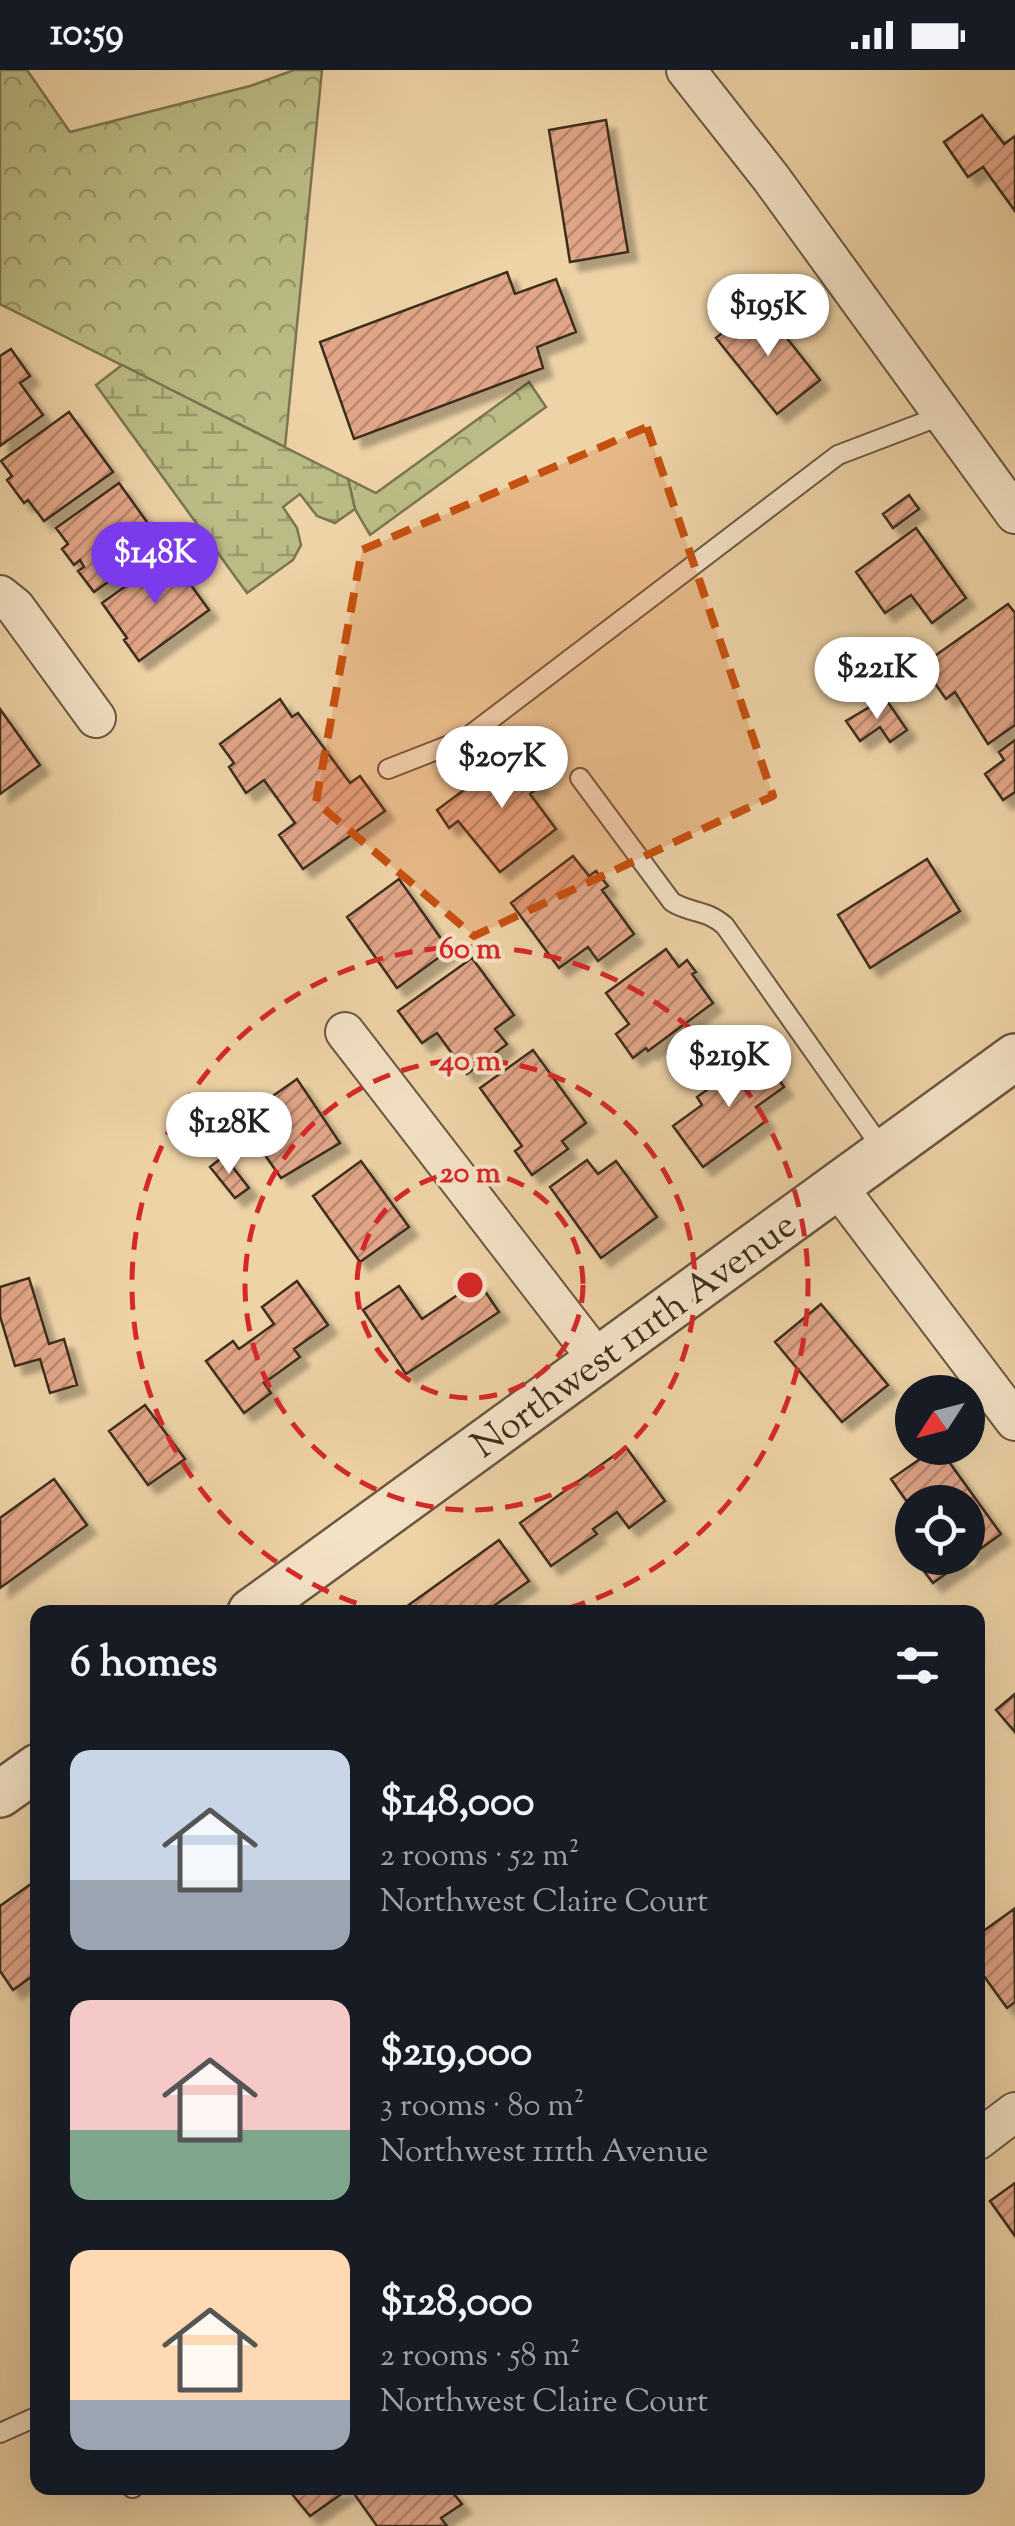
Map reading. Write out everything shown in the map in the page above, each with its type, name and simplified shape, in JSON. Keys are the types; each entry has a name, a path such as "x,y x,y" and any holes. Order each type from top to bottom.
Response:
{"street":[{"path":"686,70 1010,496"},
{"path":"0,595 16,607 96,718"},
{"path":"344,1032 598,1360"},
{"name":"Northwest 111th Avenue","path":"262,1605 1015,1058"},
{"path":"837,1186 1015,1422"},
{"path":"0,1794 30,1773"},
{"path":"985,2135 1015,2112"}],"lane":[{"path":"388,770 465,739 838,455 944,414"},
{"path":"580,778 672,902 713,915 725,926 885,1152"},
{"path":"0,2433 30,2420"}],"highlighted area":[{"path":"647,427 773,796 474,936 316,802 362,550"}],"green space":[{"path":"0,70 27,70 70,132 250,86 294,70 322,70 285,447 0,304"},
{"path":"122,365 348,479 355,509 335,523 317,516 300,494 283,507 297,528 301,545 293,560 247,593 96,385"},
{"path":"529,382 546,407 370,535 355,509 348,479 376,493"}],"building":[{"path":"982,115 1004,144 1015,136 1015,211 983,167 968,177 944,142"},
{"path":"606,120 628,252 570,262 549,130"},
{"path":"507,272 515,294 556,279 576,332 537,347 543,368 354,439 320,342"},
{"path":"759,303 820,380 777,414 716,338"},
{"path":"11,349 30,376 20,383 43,415 0,446 0,356"},
{"path":"69,412 113,472 44,521 7,480 12,476 1,461"},
{"path":"119,483 162,543 94,592 78,571 84,567 80,560 74,565 62,549 68,544 56,528"},
{"path":"909,495 919,509 893,528 883,514"},
{"path":"916,528 966,598 932,623 911,595 885,613 856,572"},
{"path":"169,555 209,610 139,661 102,603"},
{"path":"1008,604 1015,613 1015,725 988,744 955,692 946,699 922,665"},
{"path":"885,698 907,730 890,742 880,727 860,741 846,721"},
{"path":"280,699 292,717 298,713 350,783 360,776 385,811 303,869 279,835 295,823 264,780 246,793 229,767 234,763 220,744"},
{"path":"0,709 40,765 0,794"},
{"path":"1015,740 1015,792 1003,800 985,774 1004,760 999,752"},
{"path":"520,748 542,785 530,794 556,829 500,872 458,821 449,828 437,810"},
{"path":"573,856 589,876 596,871 608,886 602,890 634,934 598,961 588,947 559,968 511,903"},
{"path":"927,859 960,911 870,968 838,915"},
{"path":"399,879 449,950 397,988 347,917"},
{"path":"666,949 679,967 687,960 713,1003 633,1058 616,1034 629,1024 606,993"},
{"path":"472,958 514,1015 495,1029 507,1044 467,1074 437,1033 422,1043 398,1011"},
{"path":"533,1050 586,1123 562,1141 568,1149 532,1175 515,1151 522,1146 480,1088"},
{"path":"759,1052 784,1087 756,1107 766,1121 703,1167 673,1126 702,1105 697,1097"},
{"path":"297,1079 340,1143 281,1178 240,1119"},
{"path":"224,1156 249,1188 235,1198 210,1167"},
{"path":"587,1160 598,1174 616,1161 657,1217 601,1258 550,1187"},
{"path":"361,1161 409,1227 360,1262 313,1196"},
{"path":"29,1278 49,1344 64,1339 77,1385 50,1393 40,1359 15,1366 0,1316 0,1287"},
{"path":"297,1281 328,1325 294,1349 300,1357 264,1383 271,1393 244,1413 206,1361 233,1341 239,1349 274,1324 262,1307"},
{"path":"478,1281 499,1312 406,1374 363,1310 399,1286 422,1319"},
{"path":"821,1304 888,1385 842,1422 775,1342"},
{"path":"145,1405 185,1459 148,1485 109,1431"},
{"path":"626,1447 665,1501 629,1528 617,1512 593,1529 597,1534 551,1566 520,1523"},
{"path":"911,1465 951,1465 966,1485 895,1485 891,1479"},
{"path":"54,1479 87,1525 0,1588 0,1518"},
{"path":"985,1512 1001,1534 985,1546"},
{"path":"499,1540 529,1581 495,1605 409,1605"},
{"path":"927,1575 944,1575 933,1583"},
{"path":"1015,1694 1015,1732 996,1710"},
{"path":"30,1885 30,1978 13,1990 0,1971 0,1906"},
{"path":"1014,1909 1015,2002 1007,2008 985,1978 985,1930"},
{"path":"1015,2183 1015,2236 990,2201"},
{"path":"293,2495 340,2495 310,2516"},
{"path":"355,2495 455,2495 462,2504 441,2518 447,2526 377,2526"}]}
